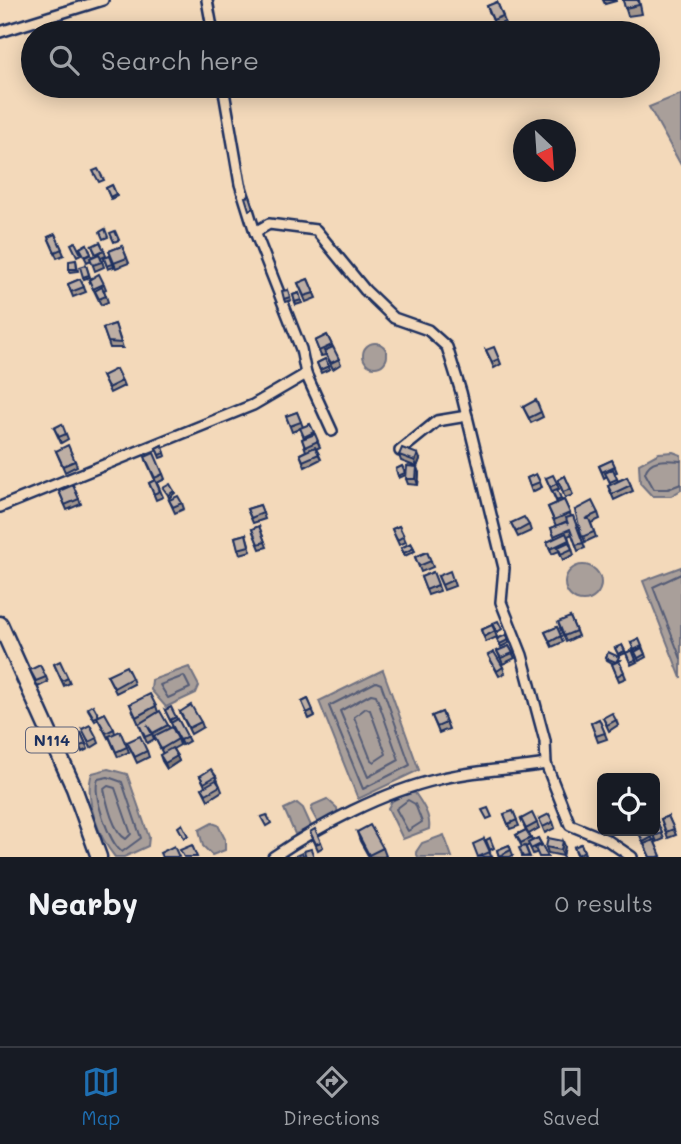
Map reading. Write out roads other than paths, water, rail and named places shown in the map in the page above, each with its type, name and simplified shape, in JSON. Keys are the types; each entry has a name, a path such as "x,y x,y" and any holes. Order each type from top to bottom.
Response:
{"highway":[{"name":"N114","path":"0,624 74,788 94,853"}],"street":[{"path":"35,21 103,0"},
{"path":"207,0 211,21"},
{"path":"0,32 21,25"},
{"path":"225,98 240,184 255,232 301,349 306,374 332,431"},
{"path":"255,232 269,224 316,230 365,290 394,318 428,330 447,346 504,568 501,603 522,654 545,741 546,764 570,825 607,840 632,857"},
{"path":"0,508 253,405 306,374"},
{"path":"400,451 437,421 467,416"},
{"path":"273,857 303,837 406,788 464,774 546,764"}],"water":[{"path":"681,94 681,165 649,107"},
{"path":"375,343 383,347 387,355 383,363 375,367 367,363 363,355 367,347"},
{"path":"673,452 681,455 681,490 671,496 652,496 640,483 639,464 659,453"},
{"path":"583,565 596,570 601,583 596,596 583,601 570,596 565,583 570,570"},
{"path":"681,567 681,678 643,581"},
{"path":"189,667 199,686 196,693 166,707 151,690 152,680"},
{"path":"383,670 419,770 358,799 319,701"},
{"path":"108,769 127,774 149,837 148,846 124,857 115,857 103,839 91,805 92,773"},
{"path":"407,793 415,793 420,801 427,815 429,829 403,839 388,808 392,801"},
{"path":"327,799 337,808 338,817 319,825 311,810 313,805"},
{"path":"297,803 303,808 312,828 295,834 284,809"},
{"path":"212,823 218,825 225,839 225,850 212,855 203,846 199,830"},
{"path":"444,835 452,857 418,857 416,852 422,843"}]}
